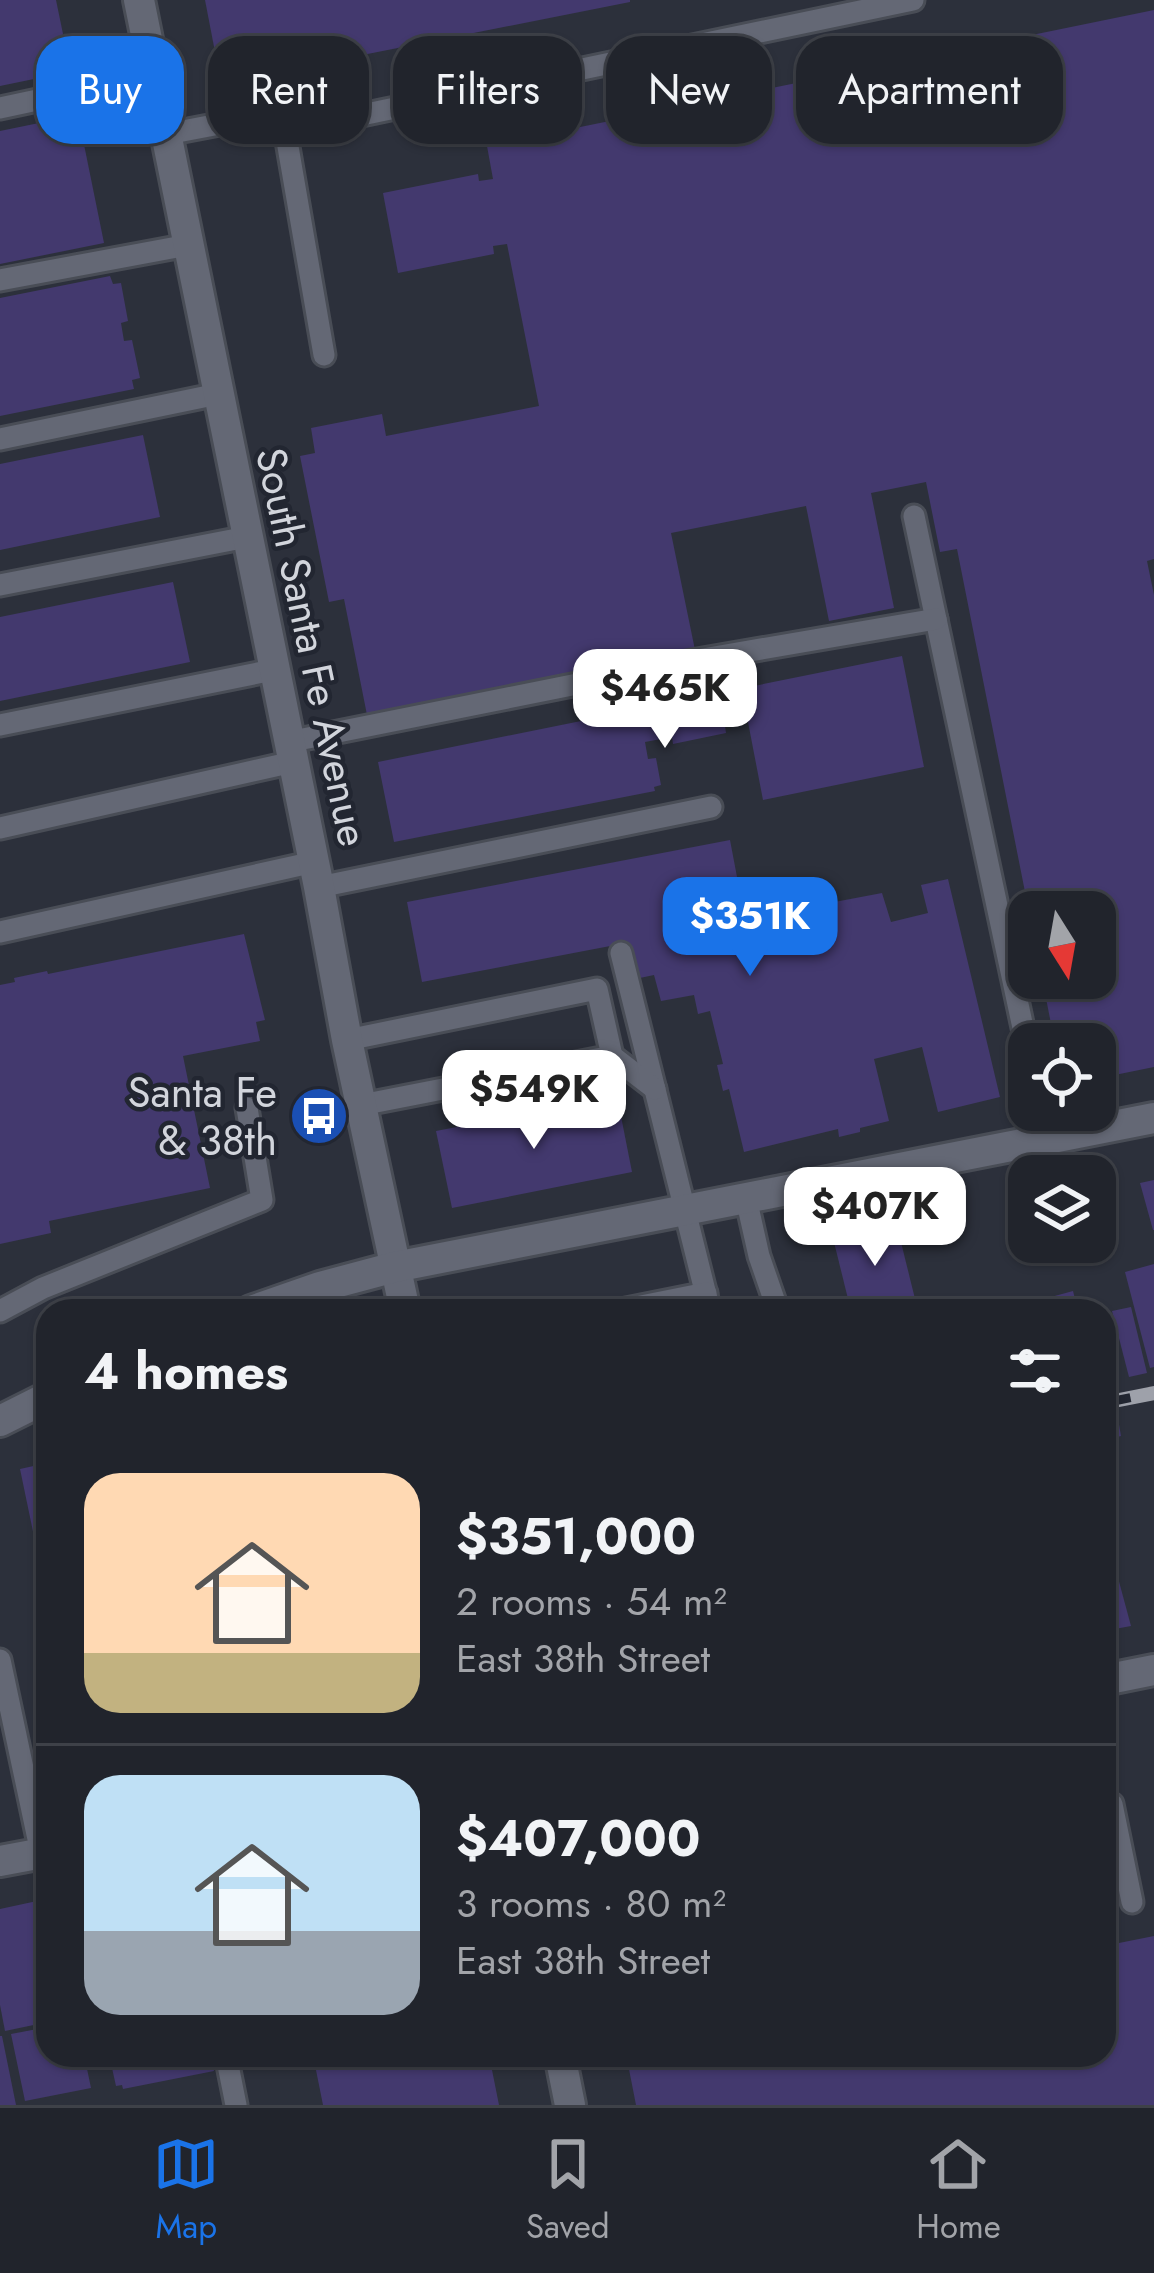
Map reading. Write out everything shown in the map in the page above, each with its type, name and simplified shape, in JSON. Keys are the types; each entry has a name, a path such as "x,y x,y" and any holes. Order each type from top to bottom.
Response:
{"main road":[{"name":"South Santa Fe Avenue","path":"139,0 146,36"},
{"name":"South Santa Fe Avenue","path":"169,144 402,1299"},
{"path":"1116,1120 1154,1118"},
{"path":"286,1299 395,1267 746,1198 1016,1131"},
{"path":"0,1421 36,1403"},
{"path":"1116,1678 1154,1670"},
{"path":"0,1861 36,1854"},
{"path":"562,2067 570,2105"}],"lane":[{"path":"369,113 913,0"},
{"path":"0,109 36,101"},
{"path":"287,144 324,355"},
{"path":"0,280 188,245"},
{"path":"0,440 218,394"},
{"path":"914,515 1022,1023"},
{"path":"0,585 247,537"},
{"path":"0,828 291,752 711,658 936,619"},
{"path":"0,725 273,670"},
{"path":"0,932 711,807"},
{"path":"621,953 707,1299"},
{"path":"347,1040 597,989 612,1056 655,1089"},
{"path":"361,1105 612,1056"},
{"path":"0,1311 43,1288 262,1200 247,1108"},
{"path":"746,1198 774,1299"},
{"path":"0,1660 36,1814"},
{"path":"1116,1824 1132,1903"},
{"path":"228,2067 236,2105"}],"building":[{"path":"0,0 56,0 63,36 36,36 36,79 0,86"},
{"path":"205,0 630,0 458,36 393,36 393,49 369,54 369,36 212,36"},
{"path":"1154,10 1154,559 1147,561 1154,595 1154,1067 1116,1075 1116,1023 1051,1023 1046,999 1116,999 1116,891 1025,891 957,549 940,552 926,482 871,493 894,608 829,621 806,506 671,533 695,650 367,715 344,599 329,602 300,456 315,453 311,428 382,414 386,436 539,406 507,244 493,246 494,254 398,273 383,193 478,174 479,181 493,179 487,146 582,144 582,127 606,122 606,144 772,144 772,88 796,83 796,144 1063,144 1063,36 1026,36"},
{"path":"36,124 36,144 84,144 104,243 0,264 0,131"},
{"path":"110,276 113,284 121,283 128,321 121,323 124,341 132,340 140,378 132,380 134,389 0,416 0,298"},
{"path":"143,435 160,517 0,550 0,464"},
{"path":"173,582 190,662 0,701 0,617"},
{"path":"902,656 924,767 763,800 748,722 725,726 726,733 673,744 672,737 645,742 648,759 656,758 661,785 655,791 394,842 378,762"},
{"path":"730,840 745,919 882,893 891,922 928,913 921,885 948,879 1000,1097 938,1112 922,1047 874,1059 889,1121 839,1137 838,1129 744,1152 729,1089 723,1091 717,1065 723,1064 710,1011 698,1014 694,995 661,1001 654,975 635,979 626,943 422,982 407,902"},
{"path":"244,934 265,1020 256,1022 260,1041 183,1056 210,1188 49,1221 51,1233 0,1244 0,985 47,971"},
{"path":"617,1096 632,1172 452,1208 436,1131"},
{"path":"1154,1180 1154,1230 1153,1230 1140,1183"},
{"path":"896,1222 915,1299 848,1299 832,1234"},
{"path":"1154,1264 1154,1367 1150,1368 1125,1272"},
{"path":"1073,1291 1075,1299 1051,1299"},
{"path":"1131,1307 1147,1373 1129,1377 1116,1310"},
{"path":"36,1465 36,1546 20,1469"},
{"path":"1116,1570 1131,1626 1116,1629"},
{"path":"36,1901 36,2025 5,2031 0,2005 0,1909"},
{"path":"1154,1936 1154,2105 636,2105 629,2067 1116,2067 1116,1944"},
{"path":"36,2029 36,2067 87,2067 91,2088 25,2101 11,2034"},
{"path":"2,2036 16,2105 0,2105"},
{"path":"112,2067 213,2067 214,2071 123,2089 116,2086"},
{"path":"315,2067 491,2067 499,2105 323,2105"}],"railway":[{"path":"1116,1401 1154,1393"}],"place":[{"name":"Santa Fe & 38th","path":"319,1116"}]}
